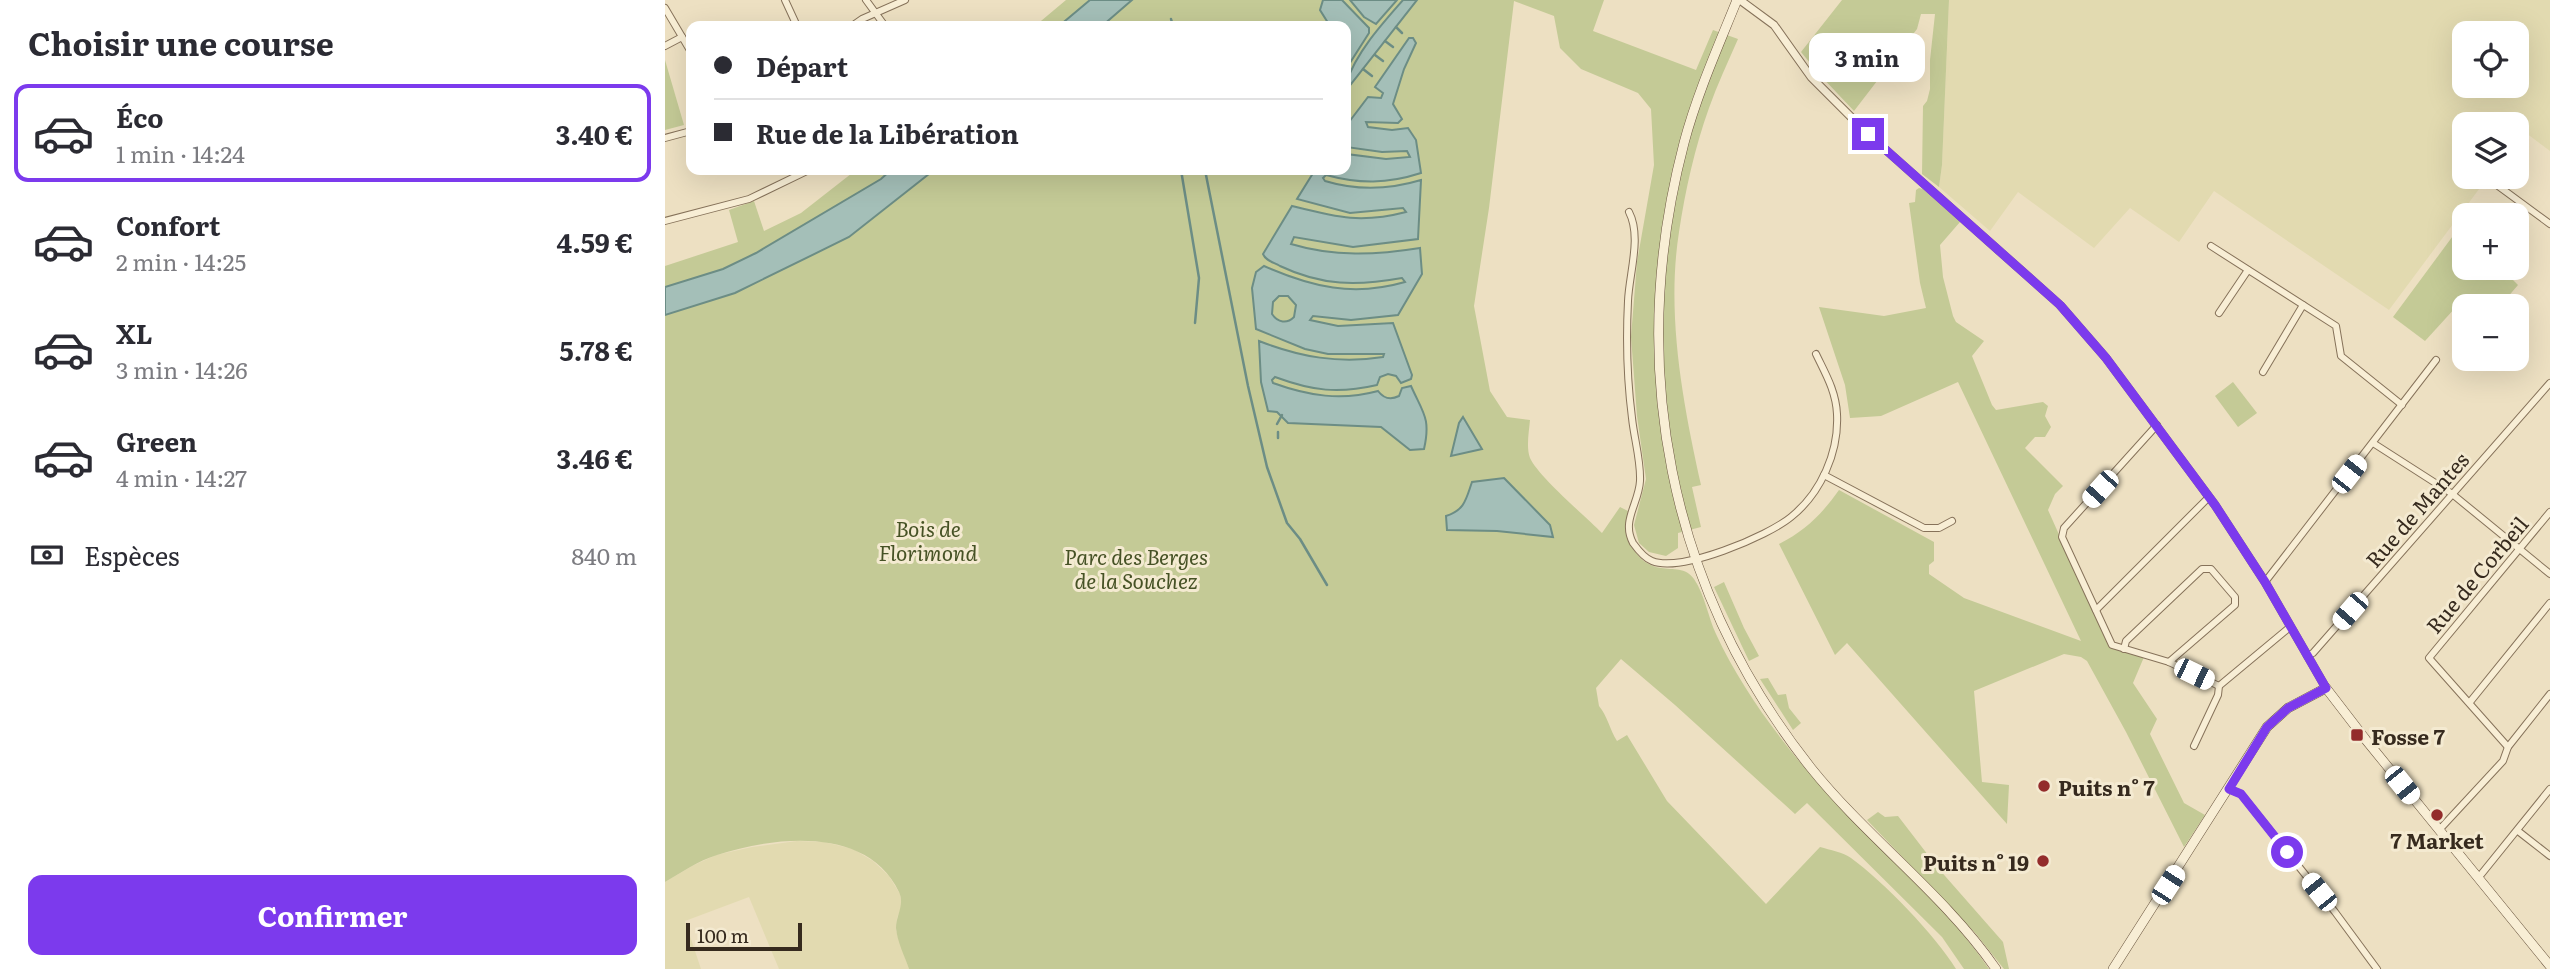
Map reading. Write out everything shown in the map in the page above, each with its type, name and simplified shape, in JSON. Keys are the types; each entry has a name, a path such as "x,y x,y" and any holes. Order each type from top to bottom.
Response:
{"main road":[{"path":"1738,0 1696,104 1684,143 1664,236 1658,353 1672,468 1707,589 1732,645 1761,698 1813,771 1973,937 1996,969"},
{"path":"2113,969 2267,727 2288,708 2326,688 2550,966"}],"street":[{"path":"785,0 795,21"},
{"path":"866,0 881,21"},
{"path":"860,21 905,0"},
{"path":"1738,0 1774,25 1811,77 1868,134 2060,305 2115,369 2209,497 2265,582 2326,688"},
{"path":"665,9 686,44"},
{"path":"665,46 682,37"},
{"path":"665,138 686,132"},
{"path":"665,221 749,199 799,175"},
{"path":"2502,189 2550,224"},
{"path":"1629,212 1635,230 1628,299 1627,364 1640,480 1638,496 1631,513 1629,533 1643,555 1652,561 1681,562 1719,553 1790,518 1817,488 1833,452 1837,414 1833,389 1816,354"},
{"path":"2211,246 2336,326 2341,356 2402,405"},
{"path":"2220,313 2248,270"},
{"path":"2263,372 2303,305"},
{"path":"2265,582 2436,360"},
{"name":"Rue de Mantes","path":"2307,656 2313,653 2550,383"},
{"path":"2157,425 2062,532 2062,537 2112,645 2169,662 2219,686"},
{"path":"2373,443 2451,493 2550,574"},
{"path":"1824,474 1924,528 1938,528 1952,522"},
{"path":"2096,610 2209,497"},
{"name":"Rue de Corbeil","path":"2470,702 2429,658 2550,512"},
{"path":"2123,649 2126,641 2202,569 2211,569 2235,597 2236,602 2169,662"},
{"path":"2508,747 2470,702 2550,603"},
{"path":"2194,746 2218,695 2219,686 2290,626"},
{"path":"2440,829 2503,761 2508,747 2550,694"},
{"path":"2229,789 2241,794 2377,969"},
{"path":"2479,877 2550,789"},
{"path":"2518,831 2550,856"}],"shaded area":[{"path":"1949,0 2550,0 2550,151 2529,135 2529,112 2452,112 2452,189 2479,189 2469,203 2452,203 2452,225 2389,310 2214,191 2179,242 2130,208 2094,248 2018,192 1990,231 1939,187"},
{"path":"797,841 824,842 853,849 873,861 889,876 900,894 902,905 896,931 909,969 779,969 749,897 685,921 701,969 665,969 665,882 716,855"}],"green space":[{"name":"Parc des Berges de la Souchez","path":"1066,0 1604,0 1593,31 1696,70 1713,30 1738,39 1715,91 1699,138 1684,201 1675,263 1678,359 1701,485 1692,487 1701,527 1678,533 1678,548 1666,556 1649,552 1639,543 1634,525 1646,479 1637,416 1631,337 1637,262 1654,165 1651,109 1638,93 1581,69 1560,48 1554,16 1514,1 1489,208 1474,306 1490,391 1507,417 1530,420 1528,449 1535,466 1602,533 1620,507 1628,511 1629,539 1637,555 1652,565 1691,575 1735,671 1783,741 1832,799 1948,917 1989,969 1964,969 1942,937 1807,803 1795,814 1621,659 1596,688 1599,706 1617,741 1627,735 1667,801 1766,904 1820,847 1840,853 1864,868 1893,895 1936,941 1956,969 909,969 896,928 901,901 899,892 885,871 866,856 843,846 792,841 740,848 703,860 665,882 665,266 738,242 729,210 754,201 764,231 801,213 850,175 1351,175 1351,21 1041,21"},
{"path":"1842,0 1949,0 1939,187 1922,174 1923,106 1930,89 1935,14 1921,14 1917,29 1854,111 1801,52"},
{"path":"665,60 684,125 665,130"},
{"path":"1919,188 1960,222 1940,245 1943,277 1956,322 1984,341 1972,356 1992,405 1996,410 2043,402 2048,406 2045,416 2051,427 2045,437 2035,437 2025,448 2063,486 2055,494 2048,510 2109,646 2144,657 2133,683 2157,719 2150,734 2184,803 2205,815 2184,847 2087,661 2064,654 1974,691 1982,782 2009,785 2007,824 1847,643 1835,655 1779,544 1812,521 1839,490 1934,542 1934,561 1929,565 1929,574 1964,598 2081,641 1958,382 1881,416 1850,418 1845,385 1819,307 1884,316 1926,308 1909,203 1915,202 1916,190"},
{"path":"2452,237 2452,280 2513,280 2518,285 2510,294 2452,294 2452,311 2425,341 2393,317"},
{"path":"2233,382 2257,413 2238,427 2215,396"},
{"path":"1724,582 1759,656 1749,661 1714,587"},
{"path":"1768,678 1778,695 1786,694 1789,708 1801,723 1793,730 1760,679"},
{"path":"1878,812 1885,817 1898,816 1938,868 2003,942 2009,969 2004,969 1976,934 1867,820"}],"water":[{"path":"1090,0 1132,0 1108,21 1065,21"},
{"path":"1323,0 1342,0 1369,28 1369,33 1351,61 1351,21 1327,21 1320,10"},
{"path":"1350,0 1397,0 1376,24 1364,17"},
{"path":"1403,0 1417,0 1351,84 1351,70 1371,38"},
{"path":"1409,38 1413,38 1416,43 1393,104 1402,119 1398,123 1366,122 1368,127 1392,130 1408,128 1416,140 1421,173 1373,182 1326,175 1351,175 1351,155 1386,159 1410,157 1407,151 1382,152 1351,148 1351,119 1368,97 1381,98 1383,93 1375,87"},
{"path":"885,175 928,175 849,237 735,293 665,315 665,287 723,269 756,253"},
{"path":"1312,175 1326,175 1323,178 1325,181 1337,184 1373,188 1421,180 1418,239 1353,247 1294,237 1291,244 1355,254 1420,248 1422,274 1398,315 1351,320 1313,316 1310,320 1338,326 1393,323 1412,375 1411,379 1401,383 1396,376 1388,374 1380,377 1377,385 1350,390 1314,388 1275,377 1272,380 1273,383 1299,391 1325,396 1351,396 1378,391 1385,397 1393,398 1399,396 1402,388 1411,386 1426,423 1424,449 1410,450 1381,427 1288,423 1277,412 1268,411 1261,382 1259,341 1320,358 1367,359 1383,357 1384,354 1328,354 1305,349 1256,329 1252,288 1256,272 1264,266 1333,288 1368,289 1405,282 1402,278 1355,283 1325,281 1295,273 1268,260 1263,254 1292,206 1348,218 1375,218 1406,212 1403,208 1350,213 1297,199","holes":["1279,296 1288,296 1296,305 1294,317 1286,322 1280,321 1272,314 1273,302"]},
{"path":"1463,417 1482,449 1451,456 1459,423"},
{"path":"1504,478 1550,525 1553,537 1497,531 1447,530 1446,516 1461,507 1472,482"}],"waterway":[{"path":"1396,27 1402,33"},
{"path":"1385,41 1393,47"},
{"path":"1375,55 1383,61"},
{"path":"1363,69 1372,76"},
{"path":"1182,175 1199,278 1195,323"},
{"path":"1206,175 1267,467 1287,523 1300,539 1327,585"},
{"path":"1277,424 1282,415"},
{"path":"1278,432 1278,438"}],"place":[{"name":"Fosse 7","path":"2357,735"},
{"name":"Puits n° 7","path":"2044,786"},
{"name":"7 Market","path":"2437,815"},
{"name":"Puits n° 19","path":"2043,861"}],"route":[{"path":"1868,134 2060,305 2088,335 2226,521 2265,582 2326,688 2292,705 2267,727 2229,789 2241,794 2287,852"}],"park label":[{"name":"Bois de Florimond","path":"928,539"}]}
